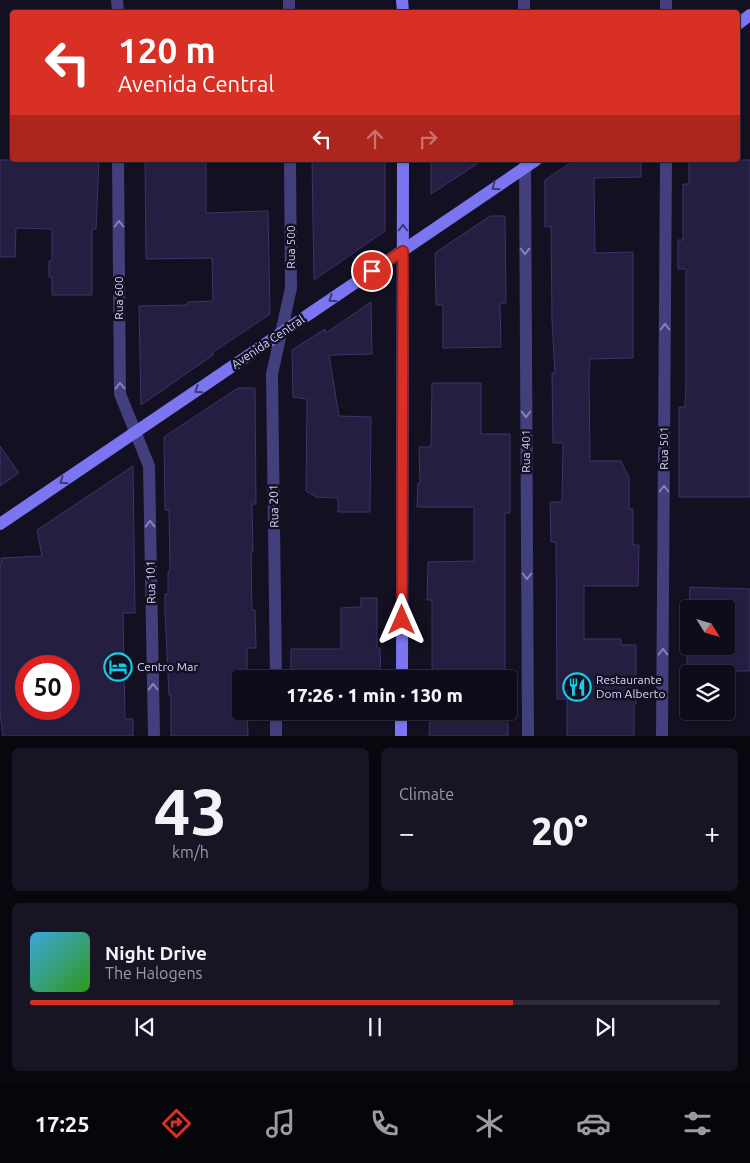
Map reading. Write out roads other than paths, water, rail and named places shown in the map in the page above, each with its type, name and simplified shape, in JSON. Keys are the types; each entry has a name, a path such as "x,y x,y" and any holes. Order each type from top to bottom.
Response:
{"main road":[{"path":"402,670 403,162"},
{"name":"Avenida Central","path":"0,524 403,251 525,164"},
{"path":"401,736 402,720"}],"street":[{"name":"Rua 600","path":"118,162 120,394 136,432"},
{"name":"Rua 500","path":"281,333 291,288 290,162"},
{"name":"Rua 501","path":"662,736 666,162"},
{"name":"Rua 401","path":"525,164 528,736"},
{"name":"Rua 201","path":"276,670 272,374 281,333"},
{"name":"Rua 101","path":"136,432 149,466 154,736"},
{"path":"276,720 276,736"}],"place":[{"name":"Centro Mar","path":"118,667"},
{"name":"Restaurante Dom Alberto","path":"577,687"}]}
